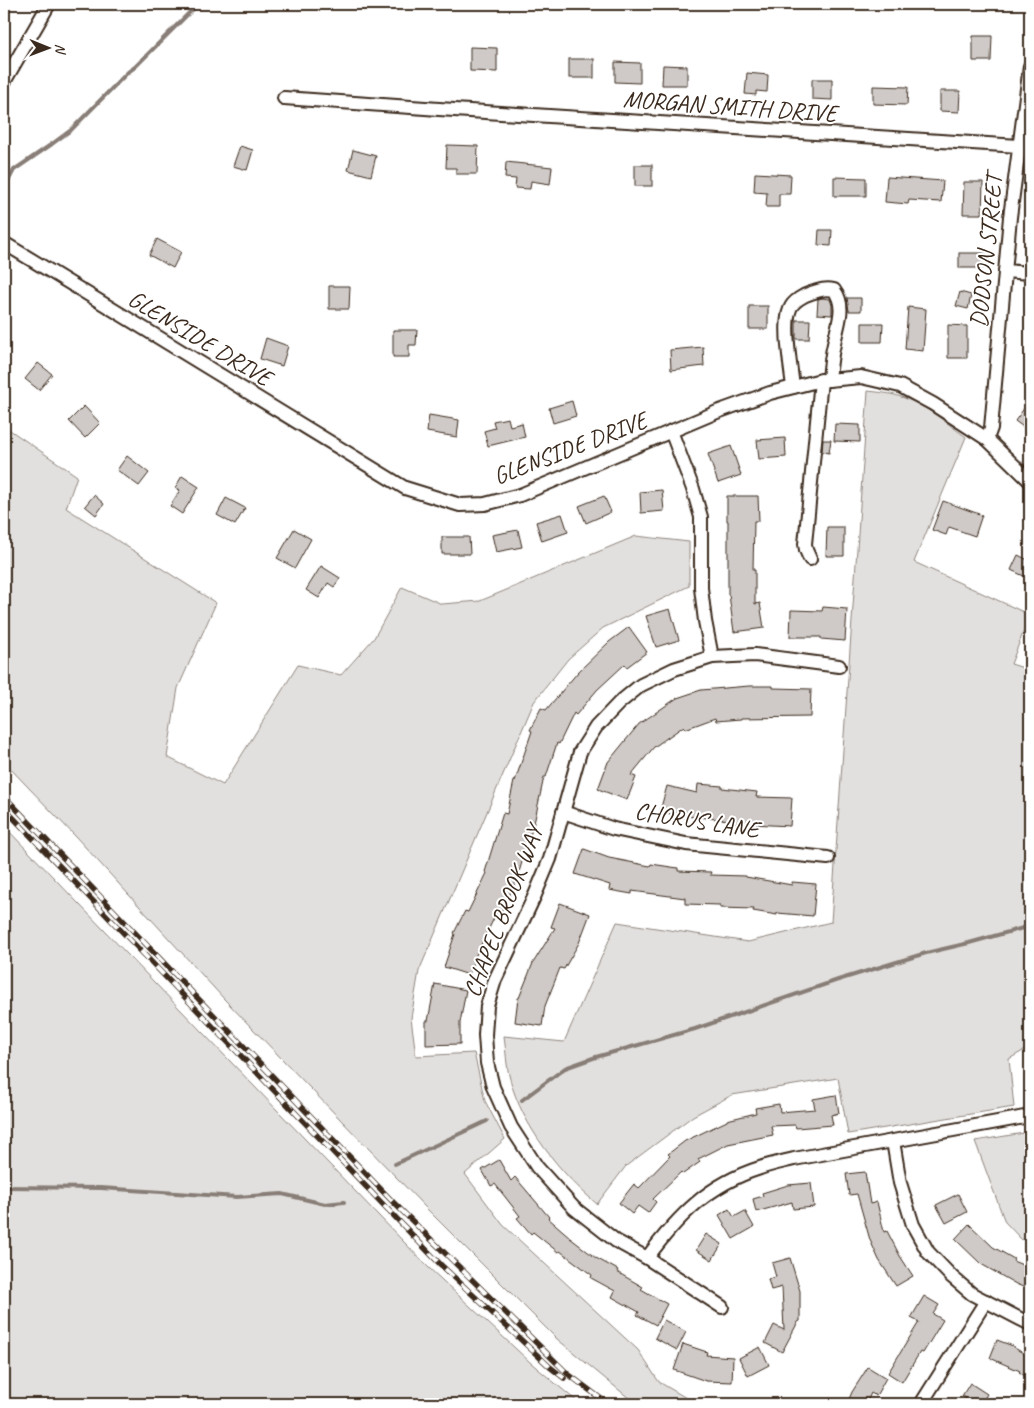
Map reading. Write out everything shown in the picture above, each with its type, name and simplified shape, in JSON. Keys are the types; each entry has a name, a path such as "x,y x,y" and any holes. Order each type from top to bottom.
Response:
{"street":[{"path":"4,82 48,4"},
{"name":"DODSON STREET","path":"987,439 991,428 1004,271 1030,66"},
{"name":"MORGAN SMITH DRIVE","path":"284,98 1019,146"},
{"name":"GLENSIDE DRIVE","path":"4,243 405,488 460,505 485,504 520,495 726,408 770,393 825,380 860,377 900,386 933,404 987,439 1030,481"},
{"path":"1004,271 1030,273"},
{"path":"793,387 787,334 790,308 807,294 826,288 834,290 840,297 840,319 825,380 805,544 810,559"},
{"path":"670,431 693,489 701,517 701,588 712,658"},
{"name":"CHAPEL BROOK WAY","path":"722,1307 647,1258 616,1241 574,1208 537,1167 511,1127 493,1087 487,1063 485,1035 487,1006 495,980 550,859 580,752 596,727 619,703 641,685 674,669 712,658 755,655 838,666"},
{"name":"CHORUS LANE","path":"563,812 614,829 686,844 828,858"},
{"path":"647,1258 684,1213 704,1196 726,1182 759,1168 794,1159 1030,1116"},
{"path":"892,1141 900,1183 913,1225 928,1252 952,1277 972,1294 1030,1324"},
{"path":"921,1404 986,1301"}],"shaded area":[{"path":"868,391 895,395 914,402 966,437 914,562 1030,615 1011,664 1030,670 1030,1047 1009,1059 1014,1107 848,1134 838,1078 732,1095 693,1116 626,1166 597,1204 556,1163 523,1114 509,1074 504,1036 564,1042 617,922 748,942 831,922"},
{"path":"4,426 77,476 66,508 216,603 178,688 167,757 223,785 298,665 341,675 374,638 402,587 442,604 480,601 636,536 689,542 689,586 603,628 568,659 534,702 419,971 411,1018 416,1056 474,1053 485,1101 505,1139 465,1174 503,1225 638,1350 659,1382 693,1402 703,1404 636,1404 557,1339 425,1207 225,1000 76,837 4,762"},
{"path":"4,826 428,1267 531,1363 580,1404 4,1404"},
{"path":"1030,1132 1030,1243 1021,1239 1005,1222 975,1141"}],"building":[{"path":"973,36 992,36 991,61 973,61"},
{"path":"470,47 497,48 497,72 470,71"},
{"path":"569,59 594,59 594,78 569,78"},
{"path":"615,62 640,63 640,83 615,82"},
{"path":"663,65 687,66 687,85 662,85"},
{"path":"747,73 768,75 767,92 756,91 756,95 745,94"},
{"path":"812,79 832,79 832,100 812,99"},
{"path":"873,86 908,87 907,105 873,104"},
{"path":"940,91 960,91 959,112 940,111"},
{"path":"447,145 478,146 477,174 456,174 456,168 446,168"},
{"path":"240,146 253,150 247,170 233,166"},
{"path":"353,150 376,156 371,176 348,170"},
{"path":"506,162 552,167 550,184 531,181 530,189 515,188 516,179 505,178"},
{"path":"635,165 652,165 652,186 635,186"},
{"path":"755,173 791,175 790,194 779,194 779,207 766,207 767,193 754,192"},
{"path":"834,177 866,178 866,196 834,196"},
{"path":"887,177 943,181 941,202 909,200 908,204 885,202"},
{"path":"964,182 983,182 982,214 963,214"},
{"path":"819,230 832,230 831,246 818,245"},
{"path":"157,239 181,252 173,268 149,255"},
{"path":"959,253 987,253 987,268 959,268"},
{"path":"329,286 350,286 349,309 329,309"},
{"path":"960,292 971,295 968,309 956,306"},
{"path":"847,298 861,298 861,311 849,311"},
{"path":"818,299 830,299 832,315 817,314"},
{"path":"749,306 768,306 768,329 749,329"},
{"path":"908,307 926,309 923,351 905,349"},
{"path":"796,320 810,320 809,339 796,339"},
{"path":"862,323 883,323 882,342 862,342"},
{"path":"948,325 967,326 967,358 948,358"},
{"path":"393,330 417,330 416,345 409,345 409,357 393,357"},
{"path":"266,338 288,346 282,366 260,359"},
{"path":"703,347 704,366 671,370 670,350"},
{"path":"38,363 52,374 39,390 25,379"},
{"path":"1030,400 1030,432 1015,421"},
{"path":"572,401 576,416 553,423 549,408"},
{"path":"84,406 100,423 85,438 69,421"},
{"path":"429,415 459,420 457,437 427,432"},
{"path":"508,418 510,426 522,423 525,437 488,446 484,431 495,428 493,421"},
{"path":"835,424 860,425 860,442 834,441"},
{"path":"785,438 786,457 759,459 757,440"},
{"path":"823,440 831,440 829,453 822,452"},
{"path":"731,446 741,475 718,483 708,454"},
{"path":"127,456 149,473 139,486 117,470"},
{"path":"182,476 199,487 182,514 170,506 180,490 175,488"},
{"path":"662,490 664,511 641,513 640,492"},
{"path":"94,495 104,504 96,515 85,506"},
{"path":"604,496 611,512 586,523 579,506"},
{"path":"727,496 758,496 759,521 754,521 753,570 755,570 755,604 760,603 764,628 734,632 728,595"},
{"path":"226,498 245,508 235,525 217,515"},
{"path":"943,501 982,515 975,536 949,527 946,535 932,530"},
{"path":"562,514 568,532 542,541 536,522"},
{"path":"827,527 844,527 844,556 826,556"},
{"path":"294,529 311,539 295,568 277,558"},
{"path":"518,530 522,547 496,552 492,535"},
{"path":"442,537 469,537 470,554 442,554"},
{"path":"1018,555 1030,561 1030,579 1011,570"},
{"path":"321,566 340,578 334,587 328,583 319,598 306,590"},
{"path":"823,607 847,609 845,641 821,639 821,637 790,637 791,610 822,611"},
{"path":"670,609 679,640 656,647 646,616"},
{"path":"629,627 647,652 627,667 625,664 597,690 576,715 574,713 559,744 557,743 546,777 544,777 535,819 516,882 499,916 496,914 476,955 469,975 444,967 454,933 465,911 468,912 487,873 485,872 503,813 507,814 514,781 532,731 530,730 541,708 546,710 578,672 609,642"},
{"path":"749,686 811,689 810,717 741,718 716,721 715,718 685,729 684,726 654,747 631,775 636,777 627,800 598,789 608,762 639,724 677,698 701,690"},
{"path":"698,784 757,792 756,797 792,798 790,826 730,822 730,820 684,816 684,818 660,811 667,786 697,793"},
{"path":"584,849 609,858 650,866 651,864 678,868 678,871 711,872 710,875 746,876 792,885 792,882 816,884 813,916 777,913 777,915 753,911 754,909 720,908 720,905 685,904 685,898 632,891 632,894 609,890 610,885 575,874"},
{"path":"560,903 590,914 579,943 564,969 560,968 545,1006 542,1026 515,1022 518,998 533,963 555,928 551,927"},
{"path":"435,984 466,990 460,1023 460,1044 426,1045 426,1021 428,1021"},
{"path":"836,1095 839,1113 831,1115 833,1125 796,1128 795,1125 771,1126 773,1135 728,1144 698,1159 700,1162 683,1174 681,1172 653,1199 656,1202 648,1213 638,1206 632,1214 619,1203 634,1184 639,1188 670,1156 668,1154 685,1141 727,1120 756,1113 755,1108 779,1104 780,1112 815,1109 813,1099"},
{"path":"499,1160 511,1181 515,1177 548,1218 570,1238 596,1258 643,1287 641,1289 667,1304 656,1325 637,1315 639,1312 612,1297 615,1291 591,1278 592,1275 533,1232 531,1234 517,1218 520,1216 495,1184 491,1186 482,1170"},
{"path":"865,1172 870,1204 877,1202 884,1232 887,1231 913,1276 896,1286 879,1260 870,1240 857,1194 849,1195 846,1174"},
{"path":"811,1183 814,1207 793,1209 792,1202 756,1212 753,1199 763,1196 762,1193 788,1185"},
{"path":"958,1194 967,1212 946,1223 936,1205"},
{"path":"729,1209 734,1217 745,1211 754,1227 733,1239 719,1215"},
{"path":"969,1224 993,1247 1014,1259 1013,1261 1030,1268 1030,1290 981,1264 955,1239"},
{"path":"706,1234 722,1244 712,1260 696,1250"},
{"path":"790,1258 800,1291 800,1321 782,1352 765,1343 774,1325 784,1330 782,1287 771,1290 768,1279 776,1277 772,1263"},
{"path":"924,1296 939,1305 933,1314 943,1320 923,1353 920,1352 902,1382 888,1373 919,1322 911,1318"},
{"path":"664,1320 686,1332 677,1350 655,1338"},
{"path":"997,1340 1013,1346 1028,1356 1030,1352 1030,1379 1020,1371 990,1358"},
{"path":"683,1344 707,1352 706,1355 733,1357 732,1382 706,1381 674,1370"},
{"path":"760,1347 769,1365 748,1376 739,1358"},
{"path":"868,1367 886,1378 876,1396 871,1393 866,1404 847,1404 852,1392"},
{"path":"970,1383 987,1394 981,1404 962,1404 966,1398 962,1396"}],"waterway":[{"path":"4,189 14,170 71,130 198,4"},
{"path":"522,1100 565,1068 596,1057 695,1029 838,980 926,953 1030,926"},
{"path":"395,1164 487,1121"},
{"path":"4,1187 101,1188 237,1197 282,1194 325,1204 344,1202"}],"railway":[{"path":"4,796 393,1202 568,1374 608,1404"},
{"path":"4,808 441,1265 564,1378"}]}
